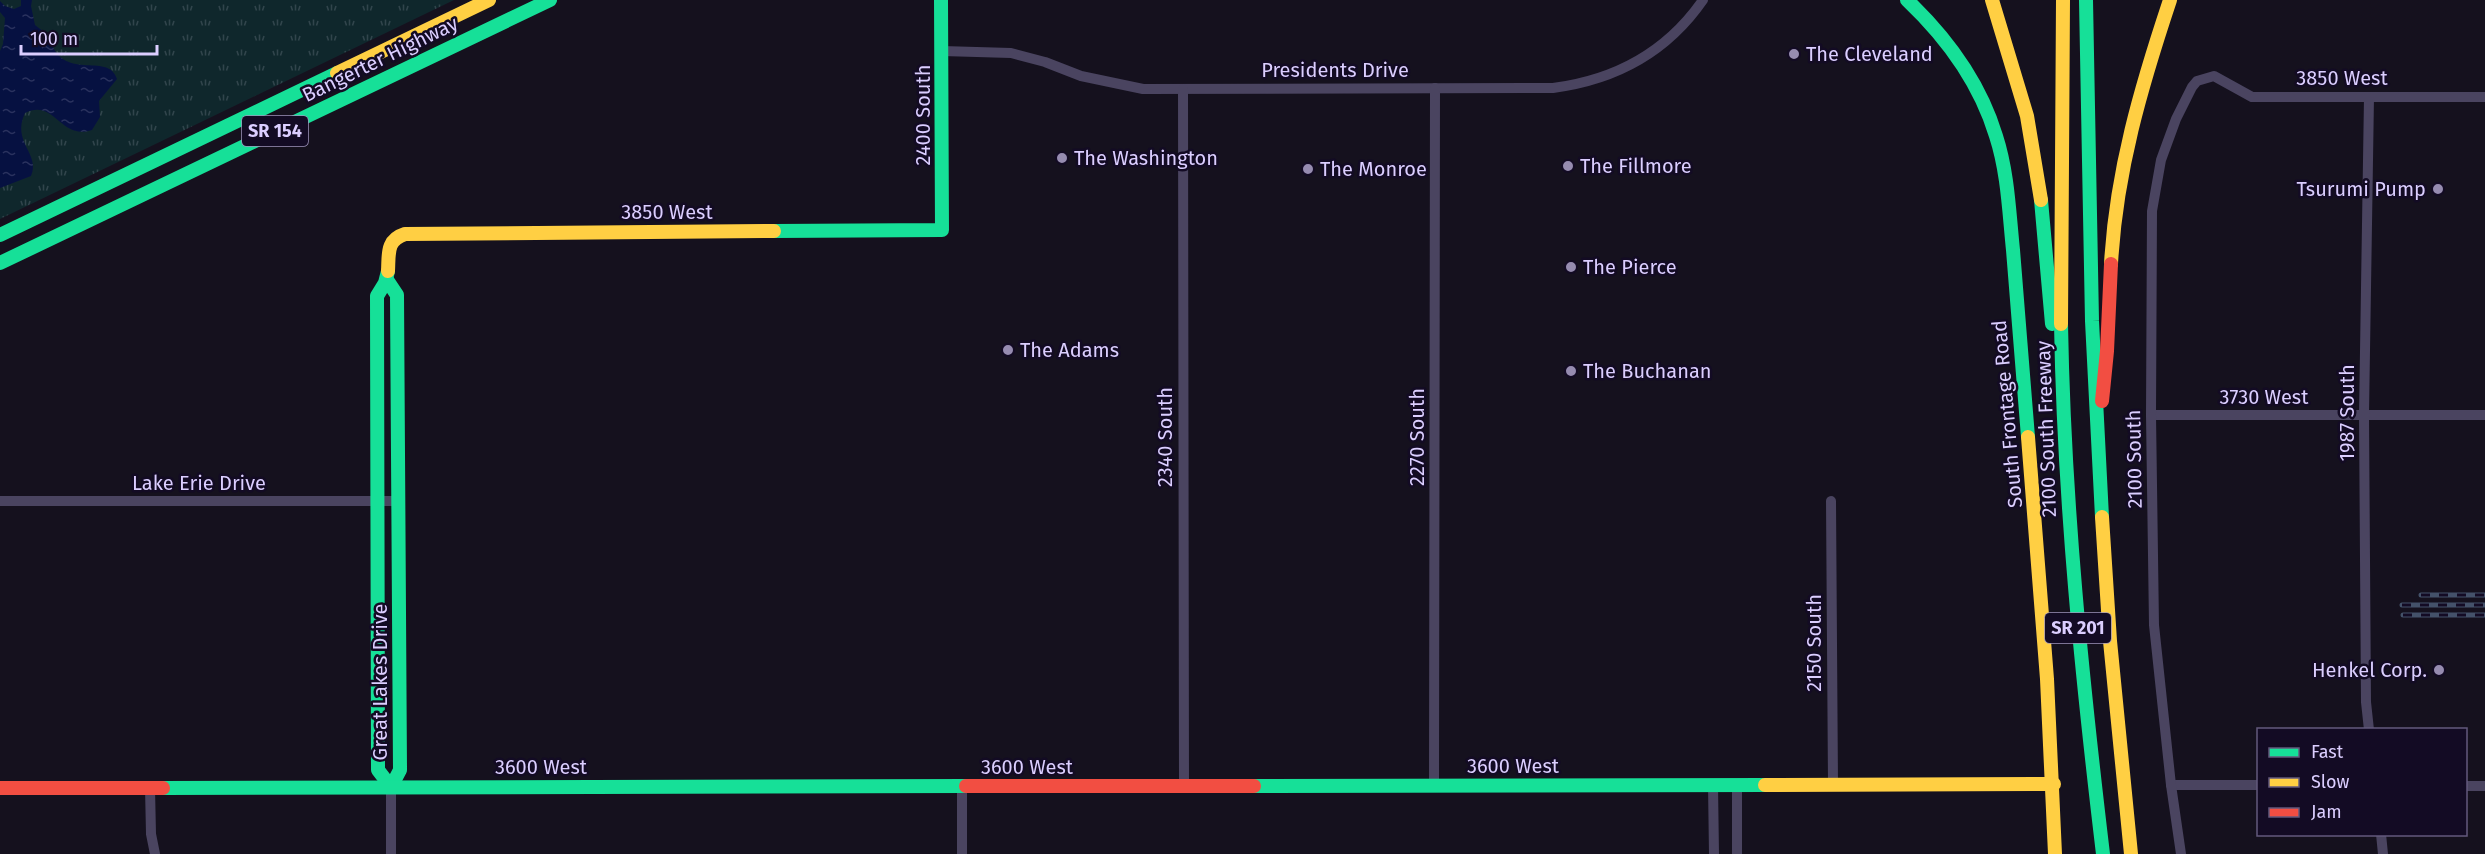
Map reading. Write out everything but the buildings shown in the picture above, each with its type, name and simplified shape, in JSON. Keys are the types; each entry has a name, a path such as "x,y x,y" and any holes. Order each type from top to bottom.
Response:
{"main road":[{"name":"Bangerter Highway","path":"0,235 489,0"},
{"name":"Bangerter Highway","path":"0,263 550,0"},
{"name":"2400 South","path":"941,0 942,231"},
{"name":"South Frontage Road","path":"1907,0 1931,22 1959,58 1996,135 2005,172 2017,296 2054,784 2055,854"},
{"path":"1992,0 2023,100 2035,154 2044,224 2048,299 2063,401"},
{"name":"2100 South Freeway","path":"2062,0 2060,272 2063,401 2084,702 2103,854"},
{"name":"SR 201","path":"2086,0 2087,126 2096,444 2116,732 2131,854"},
{"path":"2096,444 2105,380 2114,226 2120,175 2140,87 2170,0"},
{"name":"3850 West","path":"393,239 403,234 418,233 942,231"},
{"name":"Great Lakes Drive","path":"387,280 377,296 378,770 391,787 400,770 397,295 387,280 386,253 393,239"},
{"name":"3600 West","path":"0,788 2054,784"}],"street":[{"name":"Presidents Drive","path":"942,51 1011,53 1125,87 1183,89 1553,88 1577,85 1624,69 1665,44 1684,25 1703,0"},
{"name":"3850 West","path":"2205,77 2214,76 2223,79 2252,97 2485,97"},
{"name":"2100 South","path":"2181,854 2171,785 2154,625 2151,235 2155,189 2161,160 2176,119 2192,87 2205,77"},
{"name":"2270 South","path":"1434,785 1435,88"},
{"name":"2340 South","path":"1183,89 1184,786"},
{"name":"1987 South","path":"2369,97 2364,415 2366,702 2369,728"},
{"name":"3730 West","path":"2151,415 2485,415"},
{"name":"Lake Erie Drive","path":"0,501 398,501"},
{"name":"2150 South","path":"1831,501 1833,784"},
{"path":"1737,784 1737,854"},
{"path":"1713,785 1714,854"},
{"path":"2171,785 2257,785"},
{"path":"962,786 962,854"},
{"path":"2467,786 2485,786"},
{"path":"391,787 391,854"},
{"path":"150,788 151,834 155,854"},
{"path":"2381,836 2383,854"}],"green space":[{"path":"0,0 454,0 0,219"}],"water":[{"path":"21,0 32,0 35,25 49,36 55,51 63,59 73,63 104,67 112,71 117,79 99,101 100,117 92,130 81,132 72,130 44,111 35,110 25,113 21,132 32,161 31,176 0,188 0,51 3,44 5,18 0,12 0,1 5,6 14,9 21,6"}],"railway":[{"path":"2421,595 2485,595"},
{"path":"2402,605 2485,605"},
{"path":"2403,615 2485,615"}],"traffic: fast":[{"path":"0,263 550,0"},
{"path":"774,231 942,230 941,0"},
{"path":"1907,0 1936,30 1960,62 1981,98 2000,150 2009,207 2028,437"},
{"path":"2086,0 2092,321 2102,517"},
{"path":"0,235 337,73"},
{"path":"2041,200 2052,324"},
{"path":"388,271 385,283 377,296 378,770 391,787"},
{"path":"387,280 397,295 400,770 391,787"},
{"path":"2061,324 2066,457 2075,590 2103,854"},
{"path":"1254,786 1765,785"},
{"path":"163,788 966,786"}],"traffic: slow":[{"path":"337,73 489,0"},
{"path":"1992,0 2027,116 2041,200"},
{"path":"2061,324 2063,0"},
{"path":"2111,264 2118,196 2131,130 2170,0"},
{"path":"388,271 390,248 394,240 405,234 774,231"},
{"path":"2028,437 2047,679 2055,854"},
{"path":"2102,517 2110,641 2131,854"},
{"path":"1765,785 2054,784"}],"traffic: jam":[{"path":"2102,401 2111,264"},
{"path":"966,786 1254,786"},
{"path":"0,788 163,788"}],"place":[{"name":"The Cleveland","path":"1794,54"},
{"name":"The Washington","path":"1062,158"},
{"name":"The Fillmore","path":"1568,166"},
{"name":"The Monroe","path":"1308,169"},
{"name":"Tsurumi Pump","path":"2438,189"},
{"name":"The Pierce","path":"1571,267"},
{"name":"The Adams","path":"1008,350"},
{"name":"The Buchanan","path":"1571,371"},
{"name":"Henkel Corp.","path":"2439,670"}]}
